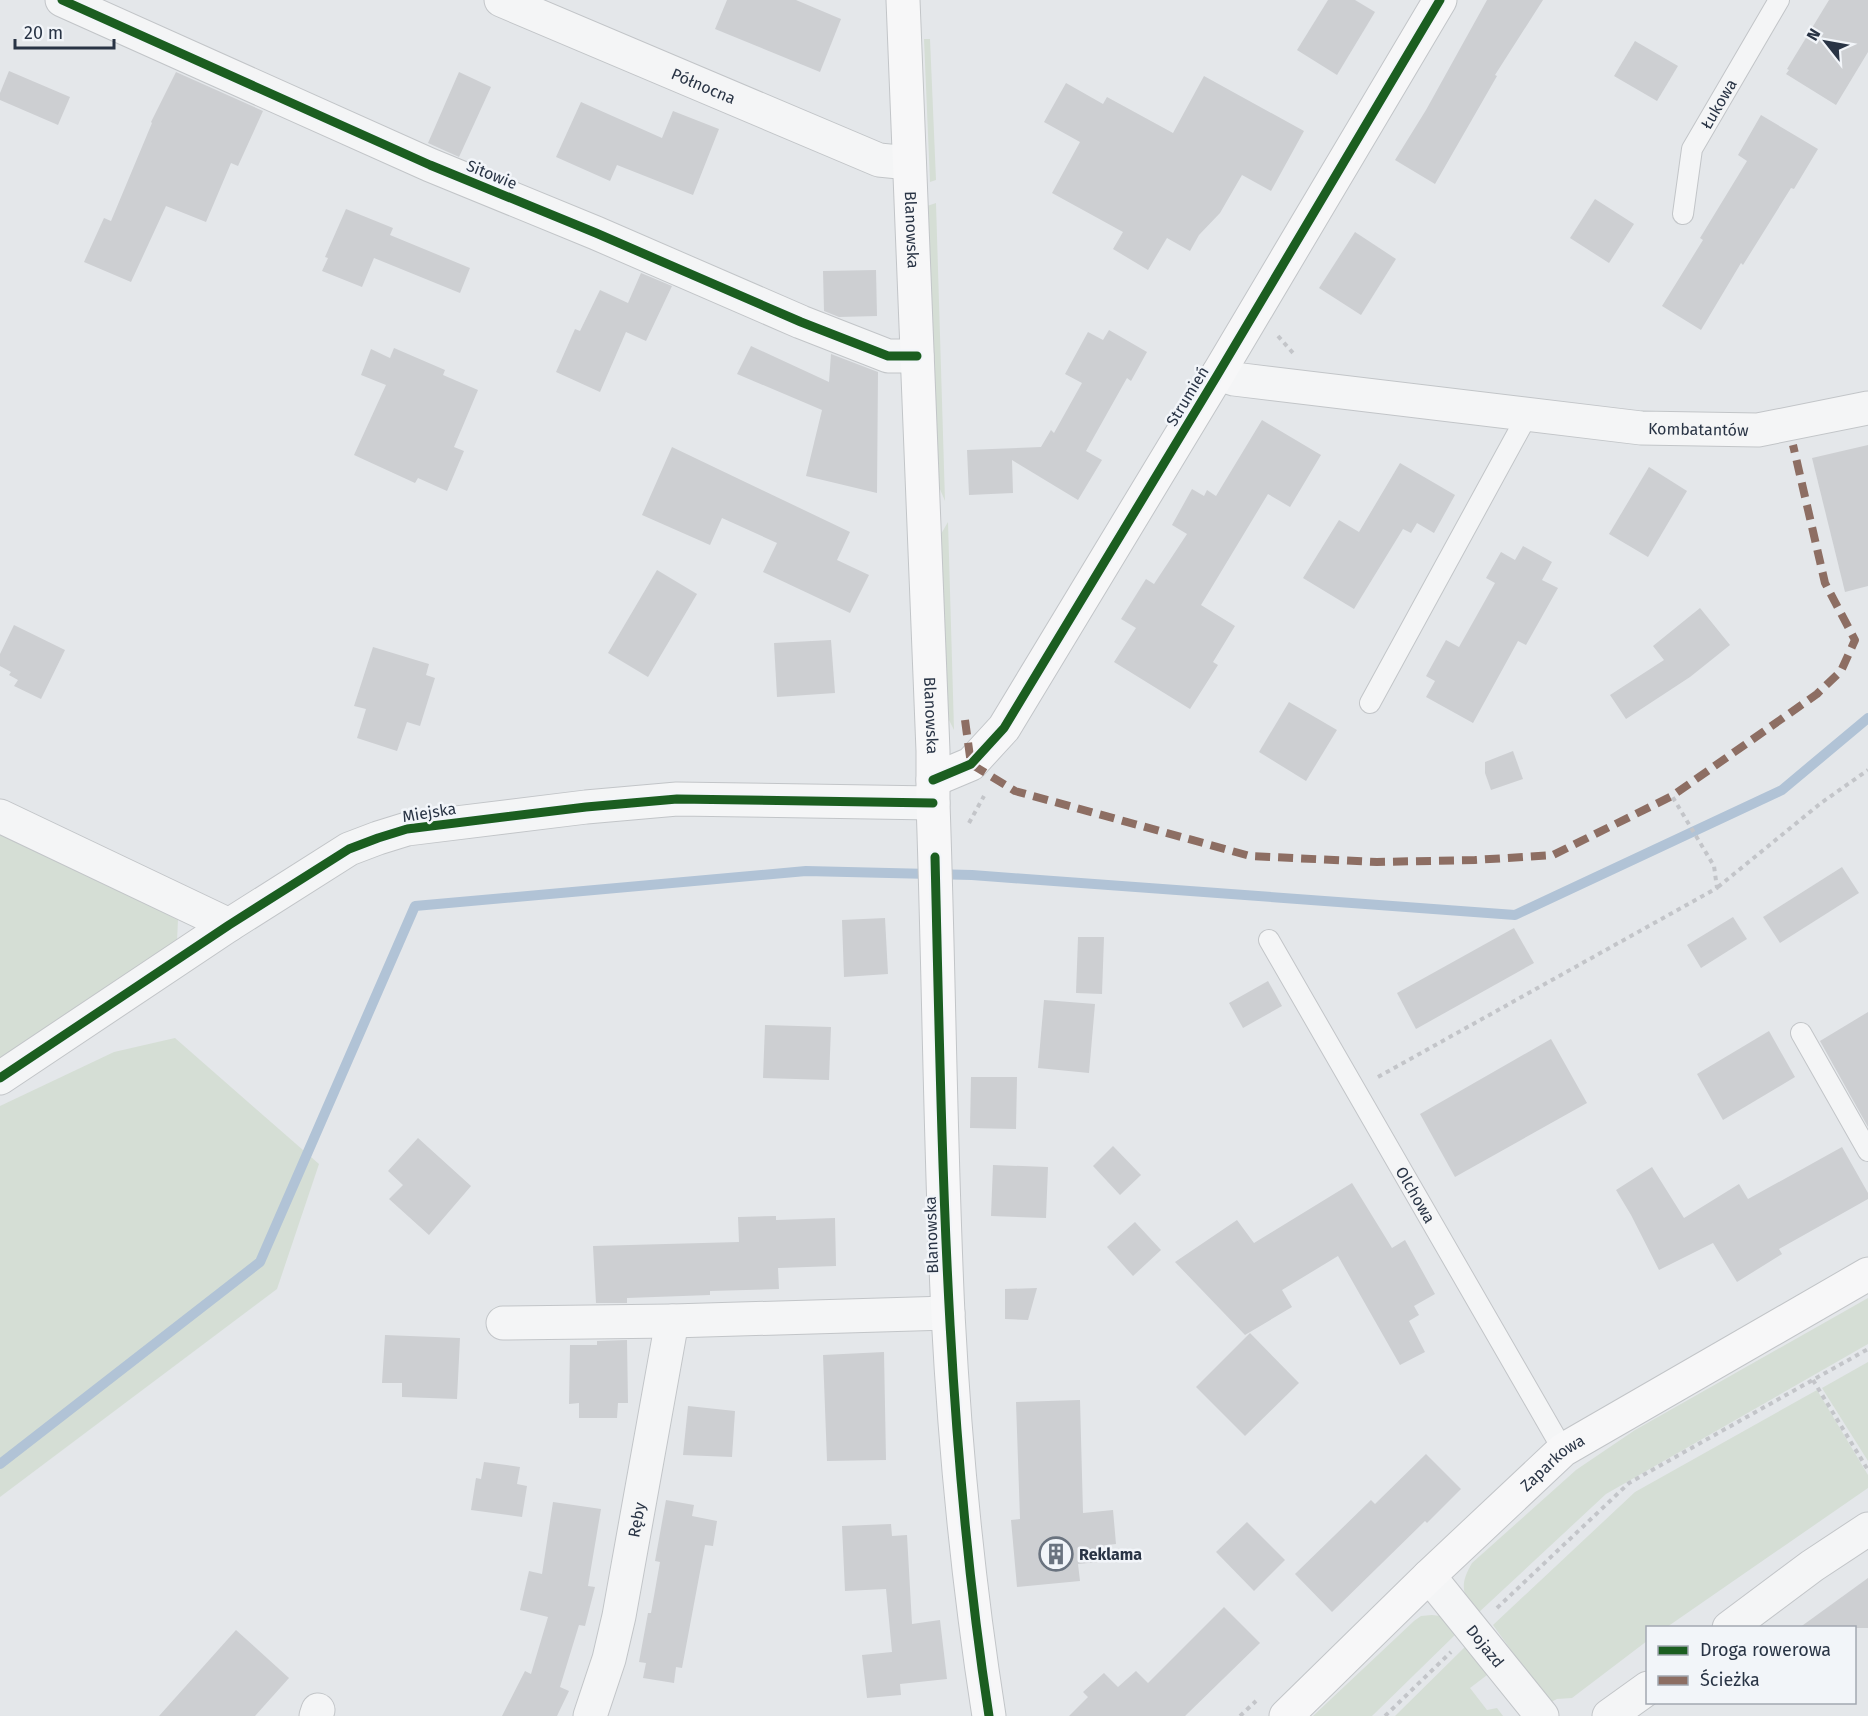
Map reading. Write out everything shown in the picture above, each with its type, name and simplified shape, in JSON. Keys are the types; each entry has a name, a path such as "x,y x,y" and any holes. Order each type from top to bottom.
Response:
{"street":[{"name":"Sitowie","path":"62,0 430,165 596,233 801,322 888,356 917,356"},
{"name":"Północna","path":"501,0 879,160 909,163"},
{"name":"Blanowska","path":"903,0 926,552 948,1313 969,1566 989,1716"},
{"name":"Strumień","path":"933,792 971,764 1004,728 1440,0"},
{"name":"Kombatantów","path":"1218,374 1234,379 1641,428 1758,430 1868,408"},
{"name":"Miejska","path":"0,1078 229,925 350,849 407,829 586,807 677,799 933,792"},
{"path":"0,816 229,925"},
{"name":"Zaparkowa","path":"1287,1716 1429,1576 1563,1450 1868,1275"},
{"path":"503,1323 948,1313"},
{"name":"Ręby","path":"590,1716 620,1616 672,1321"},
{"path":"1732,1626 1812,1566 1868,1529"},
{"name":"Dojazd","path":"1429,1576 1542,1716"},
{"path":"1609,1716 1646,1689"}],"lane":[{"name":"Łukowa","path":"1683,214 1692,149 1779,0"},
{"path":"1370,703 1528,414"},
{"name":"Olchowa","path":"1269,940 1563,1450"},
{"path":"1801,1033 1868,1151"}],"path":[{"path":"1275,332 1297,357"},
{"path":"1356,1089 1717,888 1821,802 1868,770"},
{"path":"1672,796 1713,866 1717,888"},
{"path":"1385,1716 1629,1484 1868,1349"},
{"path":"1813,1380 1868,1470"}],"shaded area":[{"path":"924,39 930,39 936,180 930,182"},
{"path":"936,203 945,501 939,487 927,206"},
{"path":"948,522 954,730 948,718 941,534"},
{"path":"0,832 80,869 178,920 177,941 0,1058"},
{"path":"175,1038 319,1164 277,1289 0,1497 0,1106 114,1052"},
{"path":"1868,1298 1868,1344 1606,1494 1477,1614 1464,1590 1465,1578 1472,1563 1576,1470 1635,1430"},
{"path":"1868,1362 1868,1461 1822,1388"},
{"path":"1817,1390 1868,1475 1868,1488 1668,1626 1646,1626 1646,1642 1572,1698 1557,1699 1549,1703 1493,1625 1635,1492"},
{"path":"1421,1616 1441,1616 1458,1632 1372,1716 1313,1716 1414,1621"},
{"path":"1468,1644 1491,1672 1470,1688 1487,1710 1497,1708 1503,1716 1395,1716"}],"building":[{"path":"727,0 796,0 841,19 820,72 715,29"},
{"path":"1328,0 1355,0 1375,12 1337,75 1297,50"},
{"path":"1487,0 1543,0 1495,75 1497,76 1435,184 1395,160 1426,110"},
{"path":"1829,0 1868,0 1868,52 1836,105 1786,74"},
{"path":"1635,41 1678,66 1657,101 1614,76"},
{"path":"9,71 70,97 58,125 0,100 0,93"},
{"path":"176,72 263,111 238,166 231,163 206,222 166,206 131,282 84,262 104,218 111,221 151,122"},
{"path":"459,72 491,87 459,157 428,143"},
{"path":"1204,76 1304,131 1271,191 1242,175 1220,213 1199,235 1190,251 1167,238 1148,270 1113,249 1123,232 1052,193 1080,142 1044,122 1066,83 1103,104 1107,97 1173,133"},
{"path":"581,102 662,138 673,111 719,129 693,195 617,165 610,181 556,157"},
{"path":"1761,115 1818,149 1743,265 1741,263 1701,330 1662,306 1703,240 1700,238 1747,161 1738,155"},
{"path":"1595,199 1634,224 1609,263 1570,238"},
{"path":"346,209 393,228 390,235 470,268 460,293 374,258 362,287 322,271 328,258 325,257"},
{"path":"1355,232 1396,259 1361,315 1319,288"},
{"path":"876,270 877,316 839,317 824,311 823,271"},
{"path":"641,273 672,286 646,341 626,332 600,392 556,372 575,329 580,331 600,290 628,303"},
{"path":"1109,330 1147,352 1131,381 1127,378 1086,451 1102,460 1078,500 1012,460 1013,493 969,495 967,450 1041,447 1051,430 1054,433 1082,383 1065,374 1088,332 1103,340"},
{"path":"751,346 829,382 831,354 878,372 877,493 806,476 822,410 737,374"},
{"path":"394,348 445,370 443,375 478,390 454,447 464,451 447,491 418,478 415,483 354,455 386,385 361,375 371,349 390,358"},
{"path":"1262,420 1321,455 1290,507 1268,494 1201,605 1235,626 1213,662 1218,665 1190,709 1114,662 1136,628 1121,619 1146,579 1154,584 1187,534 1172,525 1192,489 1204,496 1207,490 1216,496"},
{"path":"1868,445 1868,586 1845,592 1812,458"},
{"path":"672,447 850,532 837,560 869,575 850,613 763,572 777,543 722,518 710,545 642,515"},
{"path":"1400,463 1455,495 1434,533 1417,523 1411,533 1403,529 1354,609 1303,578 1339,520 1359,532"},
{"path":"1649,467 1687,491 1648,557 1609,534"},
{"path":"1523,546 1552,562 1542,580 1558,588 1526,645 1518,641 1473,723 1426,697 1435,681 1426,676 1446,640 1459,647 1495,583 1486,578 1501,552 1515,560"},
{"path":"657,570 697,594 648,677 608,653"},
{"path":"1700,608 1730,645 1690,677 1626,719 1610,695 1664,660 1653,646"},
{"path":"14,625 65,650 41,699 14,686 18,680 9,675 11,672 0,666 0,654"},
{"path":"831,640 835,693 777,697 774,643"},
{"path":"373,647 429,664 426,675 435,678 420,726 407,722 397,751 357,738 366,709 354,706"},
{"path":"1289,702 1337,730 1306,781 1259,752"},
{"path":"1513,751 1523,779 1491,790 1485,773 1485,762"},
{"path":"1842,867 1859,893 1780,943 1763,917"},
{"path":"1733,917 1747,939 1701,968 1687,945"},
{"path":"885,918 888,974 844,977 842,920"},
{"path":"1514,928 1534,963 1416,1029 1397,993"},
{"path":"1078,937 1104,937 1102,994 1076,993"},
{"path":"1268,981 1282,1006 1243,1028 1229,1003"},
{"path":"1044,1000 1095,1004 1089,1073 1038,1068"},
{"path":"1868,1012 1868,1127 1820,1041"},
{"path":"765,1025 831,1027 829,1080 763,1078"},
{"path":"1769,1031 1795,1077 1723,1120 1697,1074"},
{"path":"1551,1039 1587,1103 1455,1177 1420,1114"},
{"path":"971,1077 1017,1077 1016,1129 970,1128"},
{"path":"418,1138 471,1186 429,1235 389,1199 403,1185 388,1171"},
{"path":"1113,1146 1141,1175 1120,1195 1093,1166"},
{"path":"1842,1147 1868,1193 1868,1199 1779,1249 1782,1254 1737,1282 1713,1243 1659,1270 1616,1190 1652,1167 1684,1218 1739,1184 1748,1199"},
{"path":"993,1165 1048,1167 1046,1218 991,1216"},
{"path":"1352,1183 1392,1248 1405,1240 1435,1294 1414,1306 1419,1315 1409,1321 1425,1352 1400,1365 1338,1256 1282,1290 1292,1307 1245,1335 1175,1262 1237,1220 1254,1243"},
{"path":"776,1216 776,1220 835,1218 836,1266 778,1268 779,1289 710,1291 710,1295 627,1298 627,1303 596,1303 593,1246 739,1242 738,1217"},
{"path":"1135,1222 1161,1250 1133,1276 1107,1247"},
{"path":"1037,1288 1028,1320 1005,1319 1005,1289"},
{"path":"1250,1333 1299,1383 1245,1436 1196,1387"},
{"path":"385,1335 460,1338 457,1399 402,1397 402,1383 382,1383"},
{"path":"627,1340 628,1403 618,1403 617,1418 579,1418 579,1403 569,1404 570,1345 597,1345 597,1341"},
{"path":"884,1352 886,1460 827,1461 823,1355"},
{"path":"1080,1400 1083,1513 1113,1510 1116,1544 1097,1546 1098,1562 1078,1564 1080,1581 1017,1587 1011,1520 1020,1519 1016,1402"},
{"path":"688,1406 735,1411 732,1457 683,1455"},
{"path":"1426,1454 1461,1489 1332,1612 1295,1574 1371,1500 1375,1504"},
{"path":"484,1462 520,1467 517,1484 527,1486 522,1517 471,1510 476,1478 481,1479"},
{"path":"666,1500 694,1505 692,1516 717,1521 713,1546 705,1545 682,1668 676,1667 674,1683 643,1678 646,1663 639,1662 660,1562 655,1561"},
{"path":"553,1502 601,1509 588,1586 595,1587 585,1626 579,1625 560,1687 569,1691 557,1716 502,1716 525,1671 531,1674 548,1617 520,1610 529,1571 542,1574"},
{"path":"1247,1522 1285,1560 1254,1591 1216,1552"},
{"path":"891,1524 892,1536 907,1535 912,1624 940,1620 947,1679 900,1684 901,1695 867,1698 862,1655 892,1652 886,1589 845,1591 842,1526"},
{"path":"1868,1578 1868,1628 1802,1626"},
{"path":"1224,1607 1260,1643 1185,1716 1069,1716 1088,1697 1083,1692 1104,1673 1118,1687 1136,1671 1148,1683"},
{"path":"236,1630 289,1678 255,1716 159,1716"}],"waterway":[{"path":"0,1464 260,1262 415,906 806,871 972,875 1515,915 1782,790 1868,718"}],"marked path":[{"path":"965,720 971,764 1015,791 1250,856 1377,862 1475,860 1553,855 1672,796 1817,694 1841,671 1855,640 1825,583 1793,445"}],"cycle path":[{"path":"62,0 430,165 596,233 801,322 888,356 917,356"},
{"path":"933,780 971,764 1004,728 1440,0"},
{"path":"0,1078 229,925 349,849 407,829 586,807 677,799 933,803"},
{"path":"935,857 940,1072 954,1395 974,1609 989,1716"}],"place":[{"name":"Reklama","path":"1056,1554"}]}
